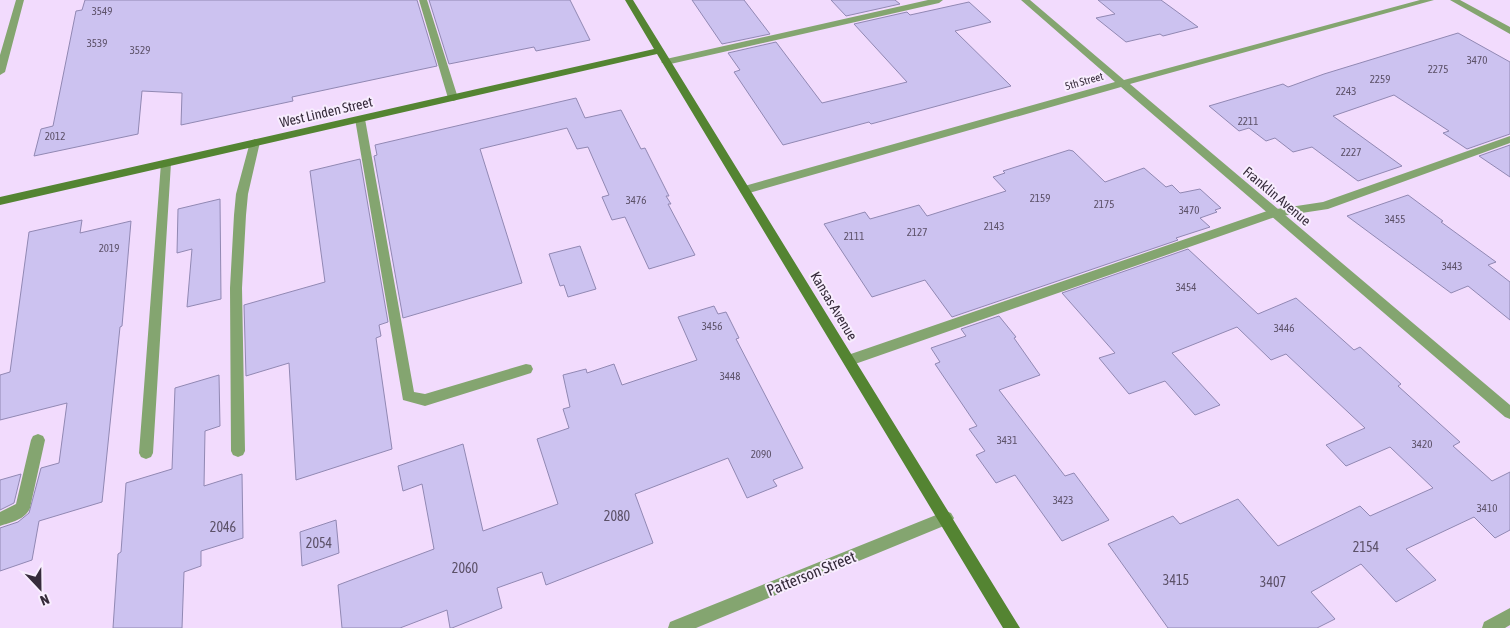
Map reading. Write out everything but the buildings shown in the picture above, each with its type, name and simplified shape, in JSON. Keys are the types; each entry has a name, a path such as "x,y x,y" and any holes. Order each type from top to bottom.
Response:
{"street":[{"path":"0,72 20,0"},
{"path":"423,0 453,98"},
{"name":"Kansas Avenue","path":"629,0 1012,628"},
{"path":"662,56 939,0"},
{"name":"Franklin Avenue","path":"1025,0 1510,413"},
{"name":"5th Street","path":"746,190 1121,83 1430,0"},
{"path":"1454,0 1510,31"},
{"name":"West Linden Street","path":"0,201 453,98 662,56"},
{"path":"360,119 408,396 425,400 526,368"},
{"path":"850,360 1274,213 1324,206 1510,139"},
{"path":"238,451 236,288 240,215 242,194 255,142"},
{"path":"146,453 166,163"},
{"path":"0,519 15,514 23,508 38,440"},
{"name":"Patterson Street","path":"676,628 946,518"},
{"path":"1490,628 1510,616"}]}
